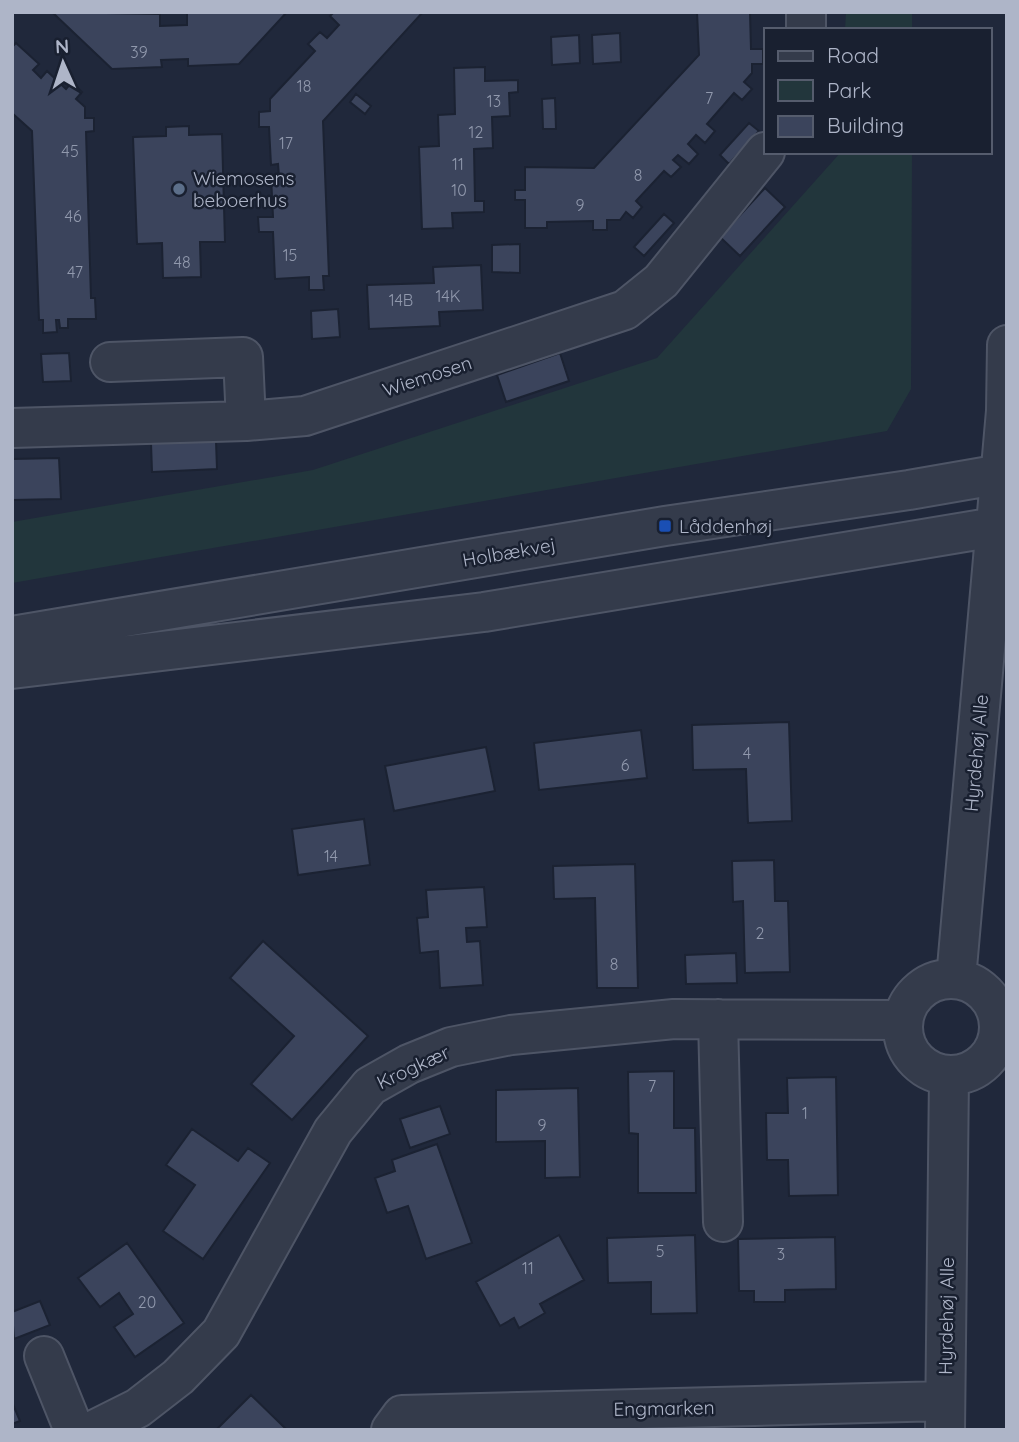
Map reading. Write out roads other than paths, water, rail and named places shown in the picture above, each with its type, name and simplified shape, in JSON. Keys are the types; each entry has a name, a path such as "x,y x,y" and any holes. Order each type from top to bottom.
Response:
{"street":[{"name":"Wiemosen","path":"12,428 246,421 305,416 625,310 661,281 764,153"},
{"path":"1003,473 1007,345"},
{"path":"110,362 243,357 246,421"},
{"name":"Hyrdehøj Alle","path":"956,979 1001,526 1003,473"},
{"name":"Holbækvej","path":"12,636 666,526 909,490 1003,473"},
{"path":"12,669 484,612 1001,526"},
{"path":"956,979 972,984 986,994 995,1007 999,1023 999,1057 965,1074 949,1076 933,1073 919,1064 909,1052 903,1037 903,1020 909,1002 921,989 938,981 956,979"},
{"name":"Krogkær","path":"94,1430 138,1408 178,1377 221,1333 333,1131 370,1086 409,1064 451,1047 511,1035 674,1019 903,1020"},
{"path":"718,1019 723,1222"},
{"name":"Hyrdehøj Alle","path":"945,1415 949,1076"},
{"path":"44,1356 74,1430"},
{"name":"Engmarken","path":"391,1430 402,1415 945,1415"}],"place":[{"name":"Wiemosens beboerhus","path":"179,189"},
{"name":"Låddenhøj","path":"665,526"}]}
